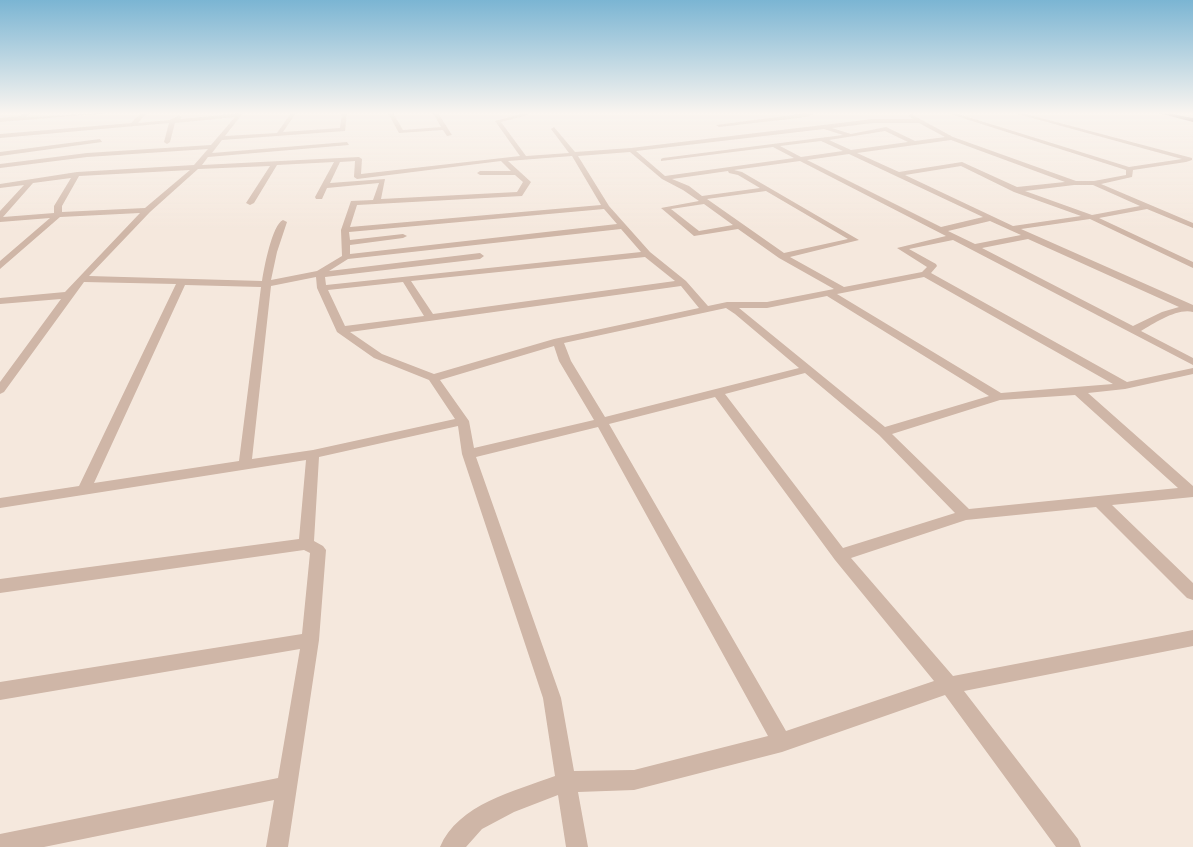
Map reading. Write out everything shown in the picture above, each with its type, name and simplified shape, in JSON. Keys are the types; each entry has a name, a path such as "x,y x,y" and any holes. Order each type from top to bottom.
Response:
{"street":[{"path":"0,166 87,155 127,153"},
{"path":"2,385 81,279 147,210 195,169 210,153"},
{"path":"207,156 243,153"},
{"path":"520,153 524,158"},
{"path":"572,153 606,207 647,254 683,283 705,309"},
{"path":"0,186 77,174 359,159 357,177 502,159 603,153"},
{"path":"635,153 664,178 703,200 782,256 842,290"},
{"path":"663,160 718,153"},
{"path":"789,153 1193,362"},
{"path":"664,178 855,153 1029,236 1190,308"},
{"path":"991,153 1075,182"},
{"path":"1078,153 1129,169 1191,159"},
{"path":"1167,153 1191,159"},
{"path":"346,257 345,230 354,203 520,194 527,182 502,159"},
{"path":"319,197 338,160"},
{"path":"250,203 274,164"},
{"path":"900,174 962,164 1017,190 1091,217 1193,265"},
{"path":"1017,190 1075,182 1094,183 1130,176 1129,169"},
{"path":"726,171 740,173 855,240 782,256"},
{"path":"480,173 517,173"},
{"path":"0,266 58,215 58,206 77,174"},
{"path":"325,186 383,180 376,202"},
{"path":"0,216 13,204 30,182"},
{"path":"1094,183 1193,226"},
{"path":"740,226 697,234 665,208 767,189"},
{"path":"0,204 13,204"},
{"path":"345,230 606,207"},
{"path":"1013,228 1146,207"},
{"path":"0,220 147,210"},
{"path":"940,230 991,218"},
{"path":"245,464 260,346 264,284 275,241 283,222"},
{"path":"321,274 346,257 623,226"},
{"path":"345,243 403,236"},
{"path":"974,247 1029,236"},
{"path":"433,378 558,341 705,309 727,305 767,305 925,274 933,266 901,248 954,238"},
{"path":"322,288 647,254"},
{"path":"81,279 264,284 321,274 480,256"},
{"path":"321,274 322,288 341,330 378,356 433,378 463,421 469,454 552,698 577,847"},
{"path":"925,274 1125,386"},
{"path":"405,279 430,318"},
{"path":"84,489 182,282"},
{"path":"341,330 683,283"},
{"path":"0,300 69,294"},
{"path":"829,294 999,398"},
{"path":"727,305 739,312 883,432 966,515"},
{"path":"1132,331 1166,314 1190,308"},
{"path":"558,341 565,361 602,422 782,742"},
{"path":"469,454 719,394 807,369"},
{"path":"883,432 999,398 1125,386 1193,371"},
{"path":"1078,391 1192,492"},
{"path":"719,394 840,556 949,685 1070,847"},
{"path":"0,502 313,454 463,421"},
{"path":"306,544 313,454"},
{"path":"840,556 871,544 966,515 1192,492"},
{"path":"1100,502 1193,593"},
{"path":"0,586 306,544 318,550 310,640 277,847"},
{"path":"451,847 474,821 508,804 566,782 634,780 782,742 949,685 1193,638"},
{"path":"0,691 310,640"},
{"path":"0,846 287,787"}]}
